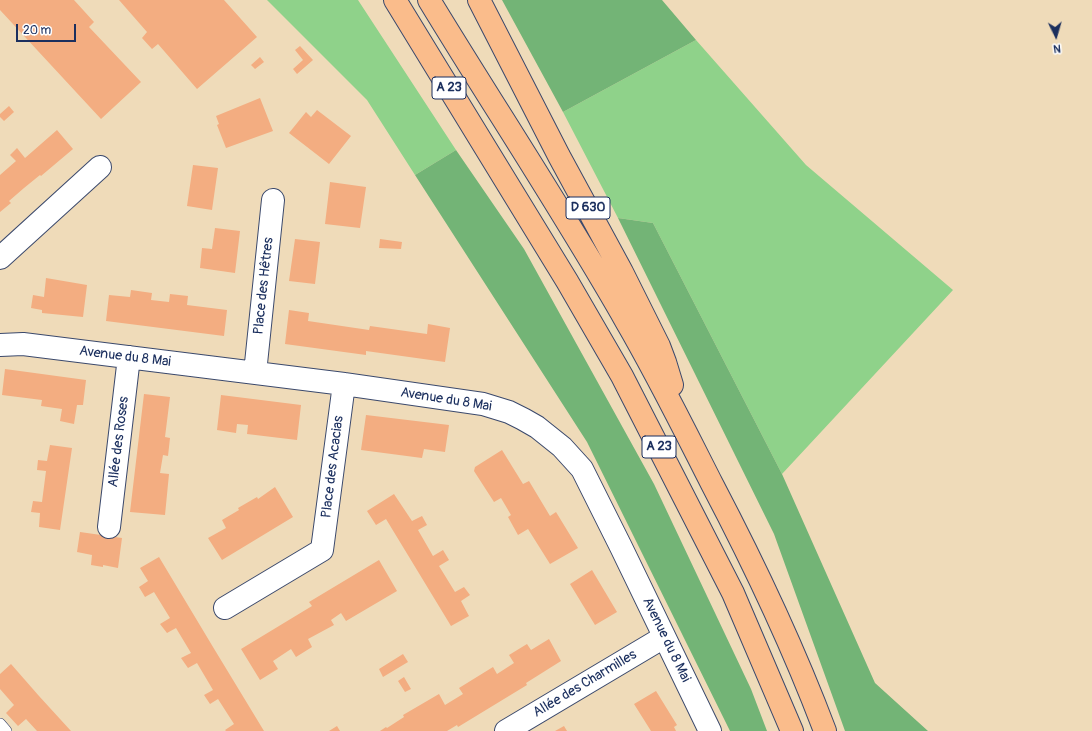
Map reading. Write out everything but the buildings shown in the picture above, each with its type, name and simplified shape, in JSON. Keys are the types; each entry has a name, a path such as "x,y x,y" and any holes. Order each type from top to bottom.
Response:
{"highway":[{"name":"A 23","path":"395,0 563,274 622,376 733,594 792,731"},
{"name":"A 23","path":"429,0 595,268 682,422 768,596 825,731"},
{"name":"D 630","path":"479,0 622,272 659,346 666,362 682,422"}],"street":[{"path":"0,258 100,167"},
{"name":"Place des Hêtres","path":"254,373 273,200"},
{"name":"Avenue du 8 Mai","path":"0,345 23,344 344,384 483,404 509,412 523,419 549,436 582,469 710,731"},
{"name":"Allée des Roses","path":"109,527 129,357"},
{"name":"Place des Acacias","path":"224,608 322,550 344,384"},
{"name":"Allée des Charmilles","path":"506,731 664,637"}],"lane":[{"path":"0,724 6,731"}],"green space":[{"path":"267,0 358,0 456,150 415,175 367,100"},
{"path":"502,0 662,0 696,40 563,112"},
{"path":"696,40 806,165 953,290 782,474 653,223 618,218 563,112"},
{"path":"456,150 524,249 654,484 751,689 767,731 730,731 587,442 415,175"},
{"path":"618,218 653,223 782,474 875,683 928,731 845,731 774,534"}]}
